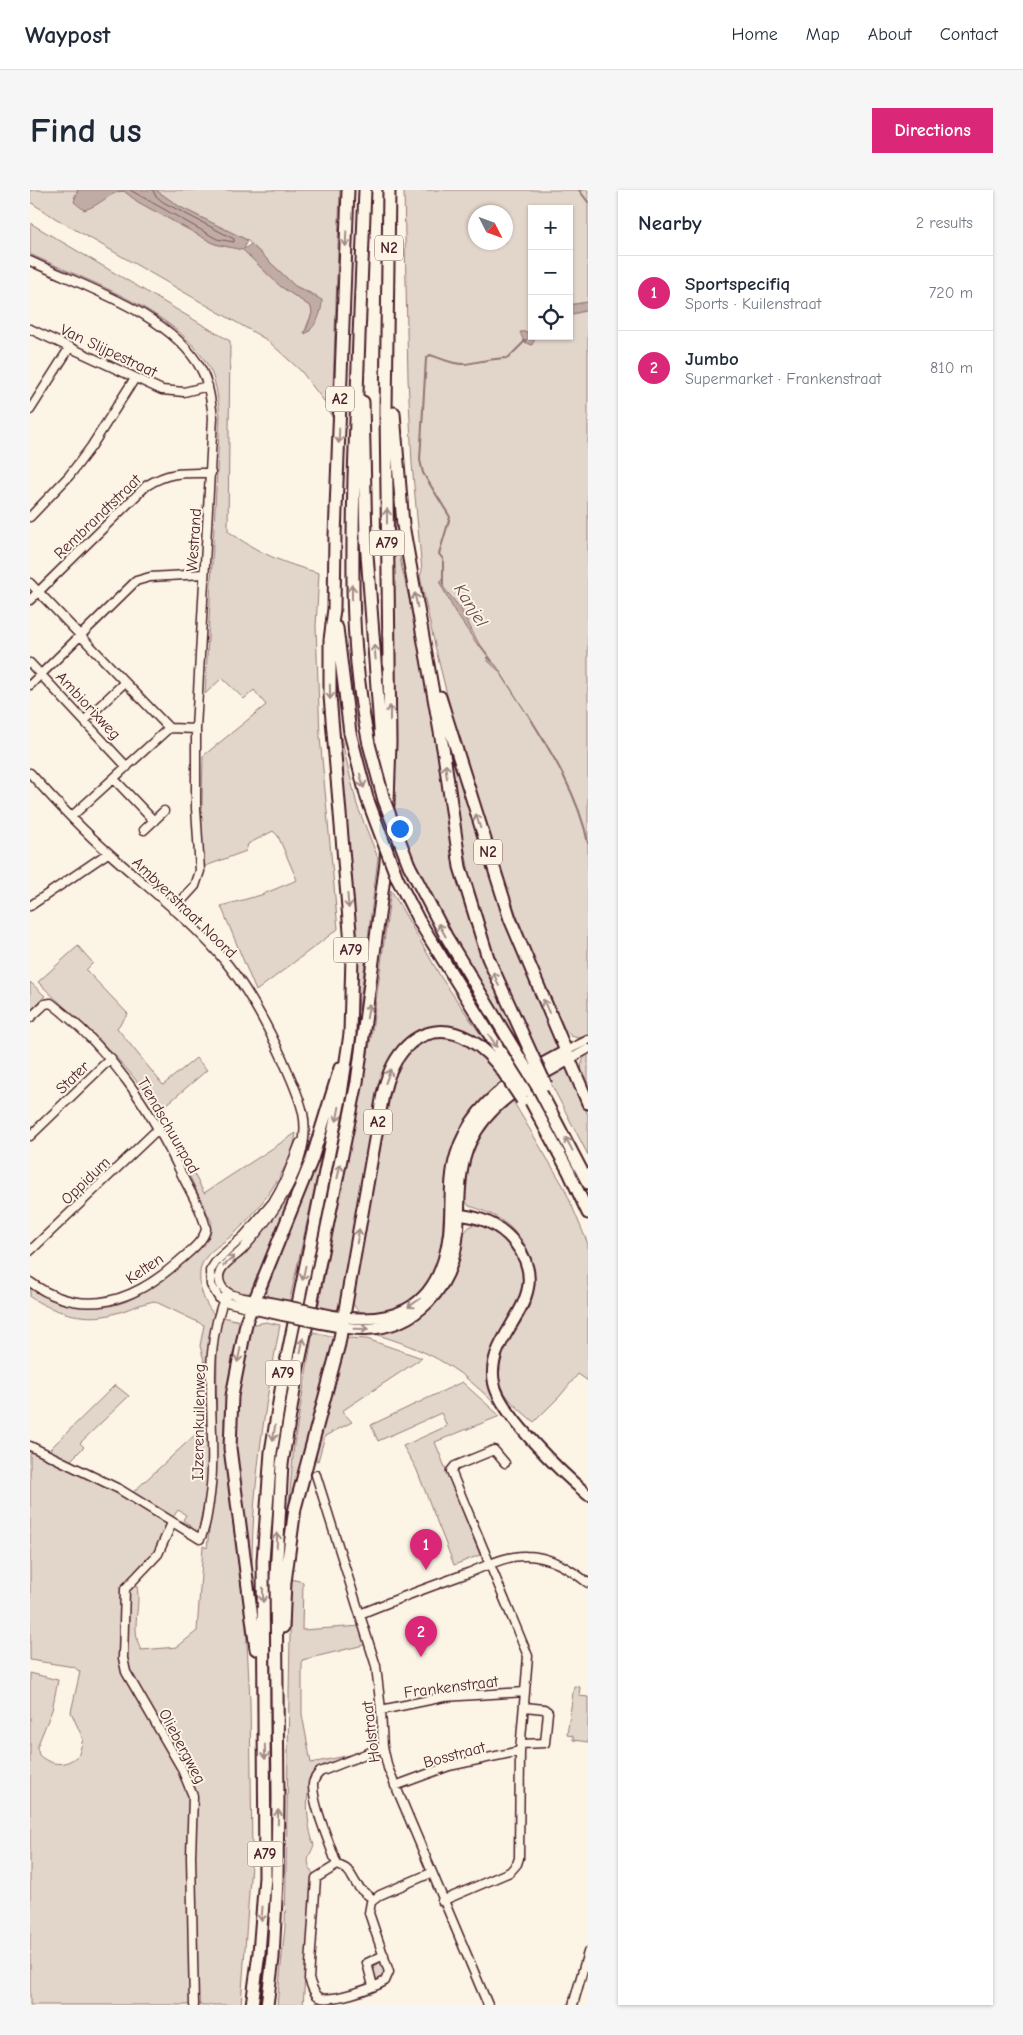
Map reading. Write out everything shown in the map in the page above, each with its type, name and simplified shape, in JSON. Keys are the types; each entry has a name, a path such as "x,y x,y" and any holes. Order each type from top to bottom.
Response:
{"highway":[{"name":"A2","path":"348,190 334,609 350,733 367,798 397,878 419,921 525,1098 556,1157 570,1172 588,1213"},
{"name":"A2","path":"365,190 352,608 356,669 369,744 384,800 409,865 446,936 527,1058 588,1184"},
{"name":"N2","path":"389,190 389,306 394,426 402,516 460,867 488,958 527,1058"},
{"name":"A79","path":"267,2005 273,1958 277,1880 276,1577 277,1527 284,1449 297,1372 357,1082 384,879 388,828 390,742 386,410 389,306"},
{"name":"A79","path":"359,341 364,411 366,541 382,736 384,879"},
{"name":"A79","path":"252,2005 260,1946 264,1877 263,1561 271,1452 284,1372 334,1130 348,1049 351,947 330,696 330,640 334,609"},
{"name":"N2","path":"425,648 510,919 568,1055"},
{"name":"A2","path":"342,1322 383,1094 394,1062 406,1047 420,1037 435,1032 454,1032 476,1042 508,1071"},
{"name":"A79","path":"264,1703 230,1448 230,1419 234,1381 253,1304 309,1167 348,1049"},
{"path":"568,1055 588,1103"},
{"name":"A79","path":"277,1712 289,1546 303,1474 342,1322"}],"main road":[{"path":"253,1304 342,1322 366,1329 393,1325 409,1318 428,1304 444,1284 451,1268 457,1239 451,1184 455,1160 463,1138 475,1118 500,1090 568,1055"},
{"path":"454,1214 475,1216 494,1224 519,1249 527,1272 527,1292 522,1309 494,1359 493,1374 495,1386 507,1410 588,1496"}],"street":[{"name":"Westrand","path":"30,261 157,322 194,357 208,386 213,418 196,729 196,808 200,874 195,886 173,910"},
{"name":"Van Slijpestraat","path":"30,329 153,387 174,392 197,390 208,386"},
{"path":"30,410 70,347"},
{"path":"30,517 69,476 91,447 135,378"},
{"name":"Rembrandtstraat","path":"30,600 146,486 162,476 176,472 211,473"},
{"path":"30,685 136,580 150,577 204,574"},
{"path":"30,583 169,728 196,729"},
{"name":"Ambiorixweg","path":"30,663 127,767"},
{"path":"84,721 124,682"},
{"path":"71,817 169,728"},
{"name":"Ambyerstraat Noord","path":"30,773 108,853 208,942 227,964 267,1025 301,1106 304,1123 301,1156 297,1167 277,1206 241,1250 221,1270 220,1282 227,1292"},
{"path":"114,779 154,821"},
{"path":"144,830 164,811"},
{"path":"30,906 108,853"},
{"name":"Tiendschuurpad","path":"30,1018 48,1002 53,1004 111,1058 130,1082 159,1128 189,1189 206,1227 206,1232"},
{"path":"568,1055 588,1040"},
{"path":"568,1055 588,1050"},
{"name":"Stater","path":"30,1136 111,1058"},
{"name":"Oppidum","path":"30,1251 159,1128"},
{"name":"Ambyerstraat Noord","path":"223,1300 210,1285 212,1266 244,1236 279,1192 302,1139"},
{"name":"Kelten","path":"30,1282 56,1297 73,1302 117,1299 153,1283 188,1252 206,1232"},
{"path":"227,1292 253,1304"},
{"name":"IJzerenkuilenweg","path":"30,1446 119,1489 197,1539 202,1538 212,1484 213,1359 217,1318 227,1292"},
{"path":"223,1300 253,1304"},
{"path":"442,1900 510,1872 517,1864 521,1748 528,1656 451,1472 455,1466 494,1450 505,1463"},
{"name":"Holstraat","path":"316,1475 376,1666 382,1710 383,1747 395,1786 488,2005"},
{"name":"Oliebergweg","path":"172,1523 158,1554 125,1589 123,1658 126,1672 181,1767 193,1796 191,1856 194,2005"},
{"path":"360,1614 512,1557 533,1556 564,1566 588,1583"},
{"name":"Frankenstraat","path":"382,1710 444,1697 525,1692"},
{"name":"Bosstraat","path":"395,1786 449,1766 545,1743 548,1712 544,1708 525,1707"},
{"path":"373,1899 358,1887 350,1870 337,1865 320,1816 313,1785 320,1772 383,1747"},
{"path":"337,1865 318,1876 315,1883 313,1943 309,1980 314,1992 329,2000 381,1984 388,1977 389,1972 384,1955 369,1913 373,1899 431,1873"},
{"path":"573,2005 588,1952"},
{"path":"373,1986 367,1962 384,1955"}],"shaded area":[{"path":"30,190 78,190 74,198 111,195 115,192 124,191 138,202 215,244 243,250 280,286 311,307 312,313 304,333 310,331 317,296 295,286 247,240 180,207 156,190 340,190 332,417 327,405 301,371 267,340 55,218 30,202"},
{"path":"404,190 588,190 588,302 573,304 573,205 528,205 528,332 521,332 531,345 534,340 573,340 573,314 588,310 588,1036 578,1038 571,1036 564,1028 518,919 479,806 446,692 420,576 422,571 412,464"},
{"path":"30,223 230,341 228,531 271,556 319,573 316,626 320,737 338,929 256,991 221,906 261,895 297,880 278,836 273,831 248,844 246,851 203,867 201,848 203,756 266,705 254,690 244,699 222,678 205,694 220,415 214,379 199,352 180,333 158,316 132,301 30,254"},
{"path":"393,519 402,568 432,698 474,928 528,1054 525,1056 447,927 416,868 394,816"},
{"path":"339,729 357,805 378,858 359,1011 354,912"},
{"path":"449,745 501,909 558,1045 558,1050 540,1060 500,975 481,921 464,847"},
{"path":"391,890 442,979 493,1052 456,1030 419,1038 401,1047 394,1054 383,1080 342,1298 336,1312 318,1308 371,1038"},
{"path":"78,946 93,963 86,970 128,1014 117,1028 163,1085 196,1058 207,1070 158,1112 146,1093 118,1059 38,982"},
{"path":"30,982 45,996 31,1010 30,1009"},
{"path":"436,1038 458,1040 476,1050 503,1083 486,1098 474,1113 449,1170 444,1197 442,1238 439,1257 433,1275 423,1290 407,1302 383,1311 364,1313 356,1309 352,1300 393,1081 400,1066 414,1049"},
{"path":"588,1054 588,1088 581,1066"},
{"path":"568,1067 588,1115 588,1155 548,1078"},
{"path":"510,1096 564,1187 588,1244 588,1381 578,1374 560,1396 534,1422 512,1403 504,1391 499,1378 498,1368 504,1349 529,1306 534,1271 530,1256 523,1242 513,1230 486,1212 469,1206 463,1190 465,1169 475,1138 482,1127"},
{"path":"329,1124 289,1303 267,1296 268,1287"},
{"path":"296,1133 288,1159 264,1200 244,1224 212,1251 202,1264 200,1284 204,1298 214,1314 211,1328 209,1378 200,1346 204,1325 154,1301 109,1315 88,1317 67,1314 47,1307 30,1297 30,1286 66,1299 88,1305 103,1306 118,1304 147,1290 174,1270 196,1249 198,1250 212,1223 179,1154 182,1151 204,1193"},
{"path":"300,1164 305,1165 252,1292 243,1294 232,1291 225,1285 223,1272 238,1257"},
{"path":"472,1225 487,1227 503,1237 517,1255 522,1270 523,1284 519,1298 497,1340 489,1361 489,1380 495,1404 452,1368 424,1352 372,1333 385,1331 409,1322 421,1315 440,1298 454,1275 459,1248 464,1234"},
{"path":"223,1317 240,1321 224,1418 226,1467 246,1624 250,1701 252,1850 241,2005 30,2005 30,1673 58,1680 52,1710 37,1747 39,1755 54,1763 64,1763 79,1754 83,1739 71,1712 80,1672 74,1667 30,1660 30,1450 106,1486 167,1524 168,1526 159,1551 133,1575 138,1594 136,1631 141,1650 177,1647 197,1631 203,1546 207,1548 216,1471 217,1346 220,1320"},
{"path":"266,1322 280,1325 256,1484 252,1580 235,1452 234,1410 248,1323"},
{"path":"313,1332 336,1337 306,1445 286,1539 294,1444"},
{"path":"349,1338 367,1339 422,1358 342,1411 352,1422 325,1436 318,1461 315,1460 344,1343"},
{"path":"462,1382 500,1416 435,1442 480,1555 454,1565 416,1468 403,1446 447,1426 441,1413 378,1441 371,1425"},
{"path":"115,1385 129,1396 80,1443 84,1447 69,1462 48,1451"},
{"path":"210,1421 210,1471 198,1533 183,1520 186,1515 178,1510 171,1520 131,1494"},
{"path":"291,1579 303,1582 302,1630 362,1626 368,1644 302,1660 302,1714 311,1763 351,1755 318,1769 310,1784 307,1806 309,1828 314,1845 308,1862 314,1875 312,1879 303,2005 277,2005 285,1927"},
{"path":"574,1686 580,1687 579,1696 588,1697 588,1742 573,1740 573,1736 567,1735"},
{"path":"379,1959 383,1962 386,1976 380,1982 375,1981 369,1963"}],"water":[{"path":"78,190 156,190 180,207 247,240 244,249 251,244 295,286 322,300 318,319 305,334 312,313 311,307 280,286 243,250 215,244 138,202 124,191 119,191 84,210 74,202"},
{"path":"588,302 588,310 573,314 573,304"},
{"path":"520,332 528,332 528,340 534,340 532,345 524,342"},
{"path":"442,578 444,588 461,609 480,646 455,612 440,583"},
{"path":"487,657 496,665 527,714 499,671 488,661"}],"waterway":[{"path":"579,190 588,202"},
{"name":"Kanjel","path":"443,584 443,559 439,554 450,517 423,473 420,460 426,359 430,355 465,364 508,358 526,340"},
{"name":"Kanjel","path":"480,645 492,661"},
{"name":"Kanjel","path":"527,713 564,776 578,809 588,843"}],"place":[{"name":"Sportspecifiq","path":"426,1570"},
{"name":"Jumbo","path":"421,1657"}]}
